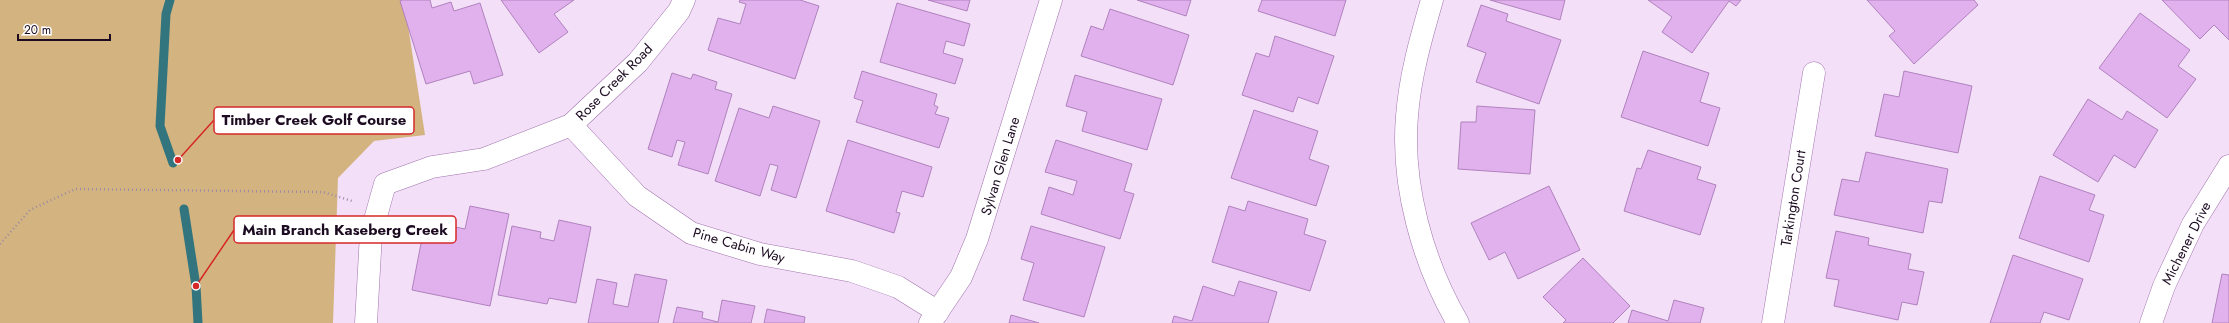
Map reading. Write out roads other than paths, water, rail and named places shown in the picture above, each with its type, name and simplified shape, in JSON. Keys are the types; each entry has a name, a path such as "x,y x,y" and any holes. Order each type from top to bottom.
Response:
{"street":[{"name":"Rose Creek Road","path":"366,323 371,234 385,184 432,167 484,159 571,125 638,62 679,10 684,0"},
{"name":"Sylvan Glen Lane","path":"934,317 961,277 977,239 1051,0"},
{"path":"1432,0 1413,72 1407,117 1407,164 1416,213 1432,269 1457,323"},
{"name":"Tarkington Court","path":"1773,323 1814,73"},
{"name":"Pine Cabin Way","path":"571,125 595,153 637,196 691,233 760,254 852,272 898,287 934,317"},
{"name":"Michener Drive","path":"2151,323 2164,286 2192,224 2229,166"}],"waterway":[{"path":"170,0 166,14 160,126 173,163"},
{"path":"184,209 196,286 198,323"}],"place":[{"name":"Timber Creek Golf Course","path":"178,160"},
{"name":"Main Branch Kaseberg Creek","path":"196,286"}]}
